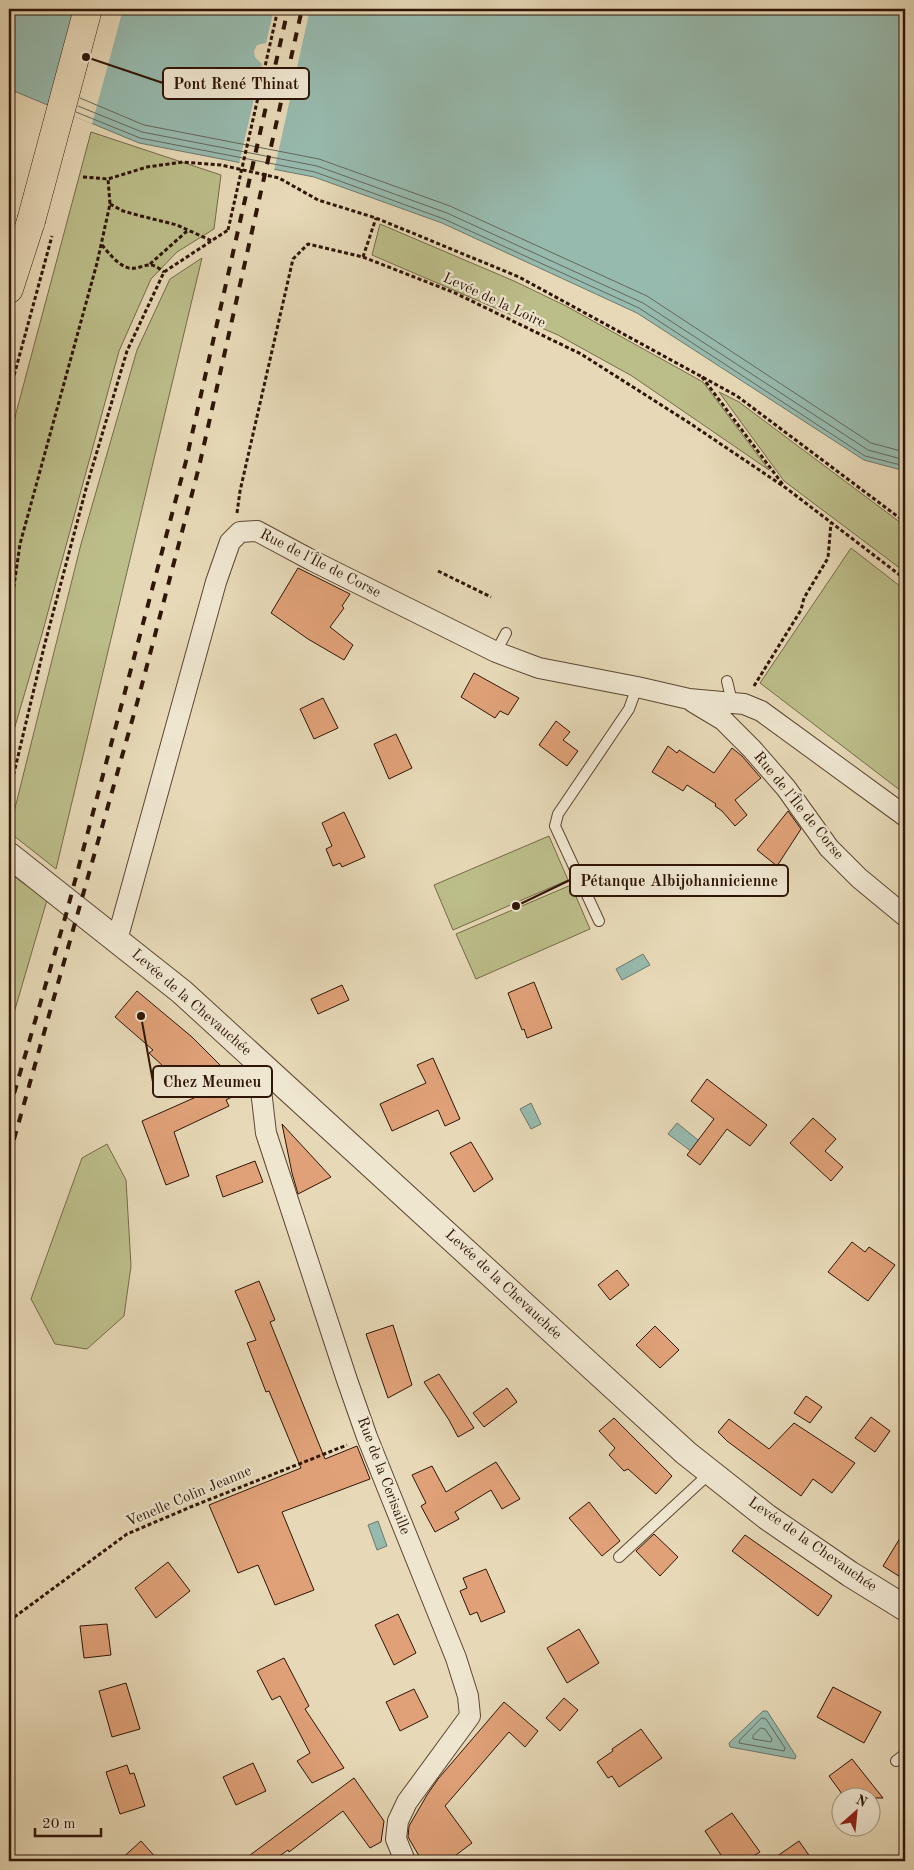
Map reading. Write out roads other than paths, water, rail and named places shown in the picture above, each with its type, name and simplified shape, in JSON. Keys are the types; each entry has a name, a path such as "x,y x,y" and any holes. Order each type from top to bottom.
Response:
{"main road":[{"path":"9,289 31,221 88,9"},
{"path":"9,312 20,256"}],"street":[{"name":"Rue de l'Île de Corse","path":"117,940 216,582 230,542 240,532 257,531 496,652 539,668 689,699 738,703 761,711 905,816"},
{"name":"Rue de l'Île de Corse","path":"689,699 723,720 752,749 786,788 829,848 859,878 905,916"},
{"name":"Levée de la Chevauchée","path":"9,855 182,992 686,1453 767,1517 850,1574 905,1608"},
{"name":"Rue de la Cerisaille","path":"271,1073 263,1082 261,1090 266,1133 367,1437 456,1658 468,1696 470,1716 407,1802 398,1821 396,1839 405,1861"}],"lane":[{"path":"496,652 506,633"},
{"path":"727,681 738,703"},
{"path":"598,921 555,826 558,814 629,709 637,687"},
{"path":"619,1557 711,1472"},
{"path":"896,1760 905,1754"}],"water":[{"path":"9,9 905,9 905,471 864,460 637,313 442,223 314,177 139,143 9,89"},
{"path":"643,954 650,965 622,980 616,969"},
{"path":"531,1103 541,1124 531,1129 520,1109"},
{"path":"677,1123 703,1144 695,1154 668,1134"},
{"path":"378,1521 387,1546 377,1550 368,1525"},
{"path":"763,1711 767,1711 796,1756 795,1759 730,1747 729,1743"}],"railway":[{"path":"9,1111 67,911 186,461 288,9"},
{"path":"9,1157 139,696 199,467 302,9"}],"place":[{"name":"Pont René Thinat","path":"86,57"},
{"name":"Pétanque Albijohannicienne","path":"516,906"},
{"name":"Chez Meumeu","path":"141,1016"}]}
